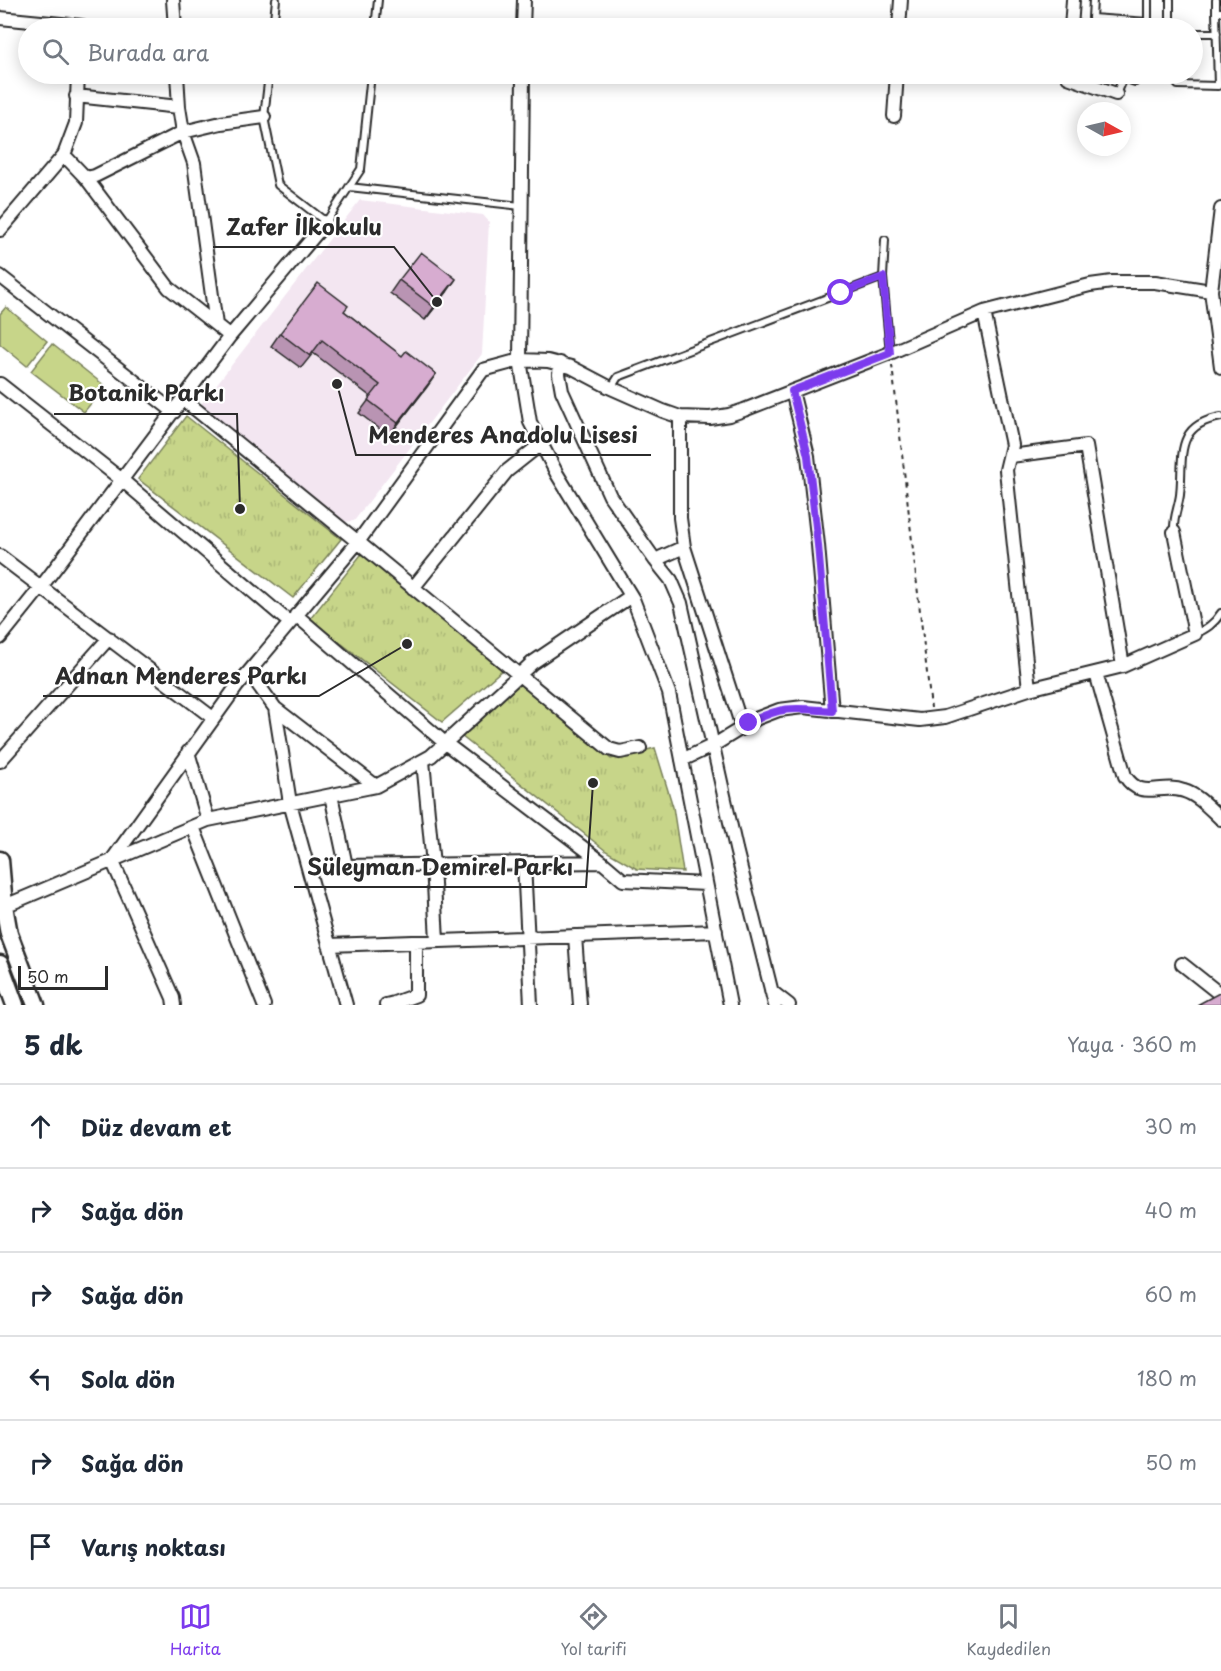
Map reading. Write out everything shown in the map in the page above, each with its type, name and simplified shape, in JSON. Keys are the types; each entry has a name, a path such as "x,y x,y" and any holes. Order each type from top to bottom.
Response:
{"street":[{"path":"173,0 174,18"},
{"path":"520,0 522,18"},
{"path":"900,18 901,0"},
{"path":"1072,18 1073,0"},
{"path":"0,18 18,20"},
{"path":"0,230 64,155 76,123 77,84"},
{"path":"178,84 183,132 194,163 216,325"},
{"path":"523,84 520,360 530,422 557,474 631,596 669,693 730,1005"},
{"path":"894,116 896,84"},
{"path":"1089,84 1116,94"},
{"path":"76,96 179,106"},
{"path":"86,178 95,176 183,132 221,123 264,117"},
{"path":"64,155 86,178 169,288 230,336"},
{"path":"1221,209 1211,291 1221,367"},
{"path":"0,638 230,336 326,222"},
{"path":"0,276 174,411"},
{"path":"111,860 213,718 358,542 483,370 520,360 560,363 663,411 680,417 710,418 729,415 792,391 890,353 984,312 1090,285 1112,282 1155,282 1211,291"},
{"path":"984,312 1012,445 1006,470 1029,689"},
{"path":"560,363 562,391 610,496 671,580 681,603 736,849 774,1005"},
{"path":"0,384 122,480 445,743 623,879 706,884"},
{"path":"792,391 808,456 832,711"},
{"path":"183,399 609,749 620,752 640,748"},
{"path":"680,417 680,518 684,547 742,727"},
{"path":"414,588 507,471 541,444"},
{"path":"1011,456 1086,446 1123,666"},
{"path":"682,760 714,745 768,714 791,708 814,708 920,720 933,719 957,714 1029,689 1123,666 1195,634 1174,532"},
{"path":"655,560 684,547"},
{"path":"0,556 213,718"},
{"path":"2,907 208,820 376,786 431,756 532,663 631,596"},
{"path":"0,761 109,638"},
{"path":"249,672 275,708 376,786"},
{"path":"1096,673 1128,781 1144,791 1169,788 1186,791 1194,795 1221,819"},
{"path":"275,708 290,803 346,1005"},
{"path":"188,752 208,820"},
{"path":"423,760 433,865 437,941"},
{"path":"331,795 346,866 602,862"},
{"path":"193,827 264,1005"},
{"path":"0,860 2,907 9,934 36,1005"},
{"path":"111,860 174,1005"},
{"path":"524,863 531,1005"},
{"path":"329,945 716,932"},
{"path":"575,936 579,1005"},
{"path":"386,1005 416,995 416,942"},
{"path":"0,964 4,988 15,1005"},
{"path":"1182,964 1221,995"},
{"path":"771,991 789,1005"}],"lane":[{"path":"274,18 276,0"},
{"path":"376,18 378,0"},
{"path":"1092,18 1093,0"},
{"path":"1148,0 1148,18"},
{"path":"1170,0 1170,18"},
{"path":"1177,84 1218,86 1219,12 1216,0"},
{"path":"1203,33 1217,33"},
{"path":"268,84 264,117 278,185 326,222 361,169 370,84"},
{"path":"1116,94 1120,84"},
{"path":"349,187 521,206"},
{"path":"885,240 883,277 890,353"},
{"path":"611,388 618,377 883,277"},
{"path":"1174,532 1182,481 1182,446 1198,426 1221,417"},
{"path":"1195,634 1209,627 1221,614"}],"path":[{"path":"890,353 933,719"}],"shaded area":[{"path":"360,200 483,215 489,222 482,354 354,521 343,522 204,412 202,403"}],"green space":[{"path":"6,307 47,341 27,366 0,344 0,314"},
{"path":"52,344 105,386 84,412 31,371"},
{"path":"186,416 341,539 293,598 138,479"},
{"path":"364,551 502,670 442,722 310,619"},
{"path":"521,683 611,759 655,748 673,807 683,872 637,869 606,851 461,736"}],"building":[{"path":"421,252 456,279 434,307 399,280"},
{"path":"318,283 348,306 344,311 402,356 406,351 436,374 398,423 368,400 380,385 322,340 310,356 280,333"},
{"path":"1221,992 1221,1005 1197,1005"}],"place":[{"name":"Zafer İlkokulu","path":"437,302"},
{"name":"Menderes Anadolu Lisesi","path":"337,384"},
{"name":"Botanik Parkı","path":"240,509"},
{"name":"Adnan Menderes Parkı","path":"407,644"},
{"name":"Süleyman Demirel Parkı","path":"593,783"}],"route":[{"path":"749,723 779,710 791,708 803,707 832,711 808,456 792,391 890,353 883,277 841,293"}]}
